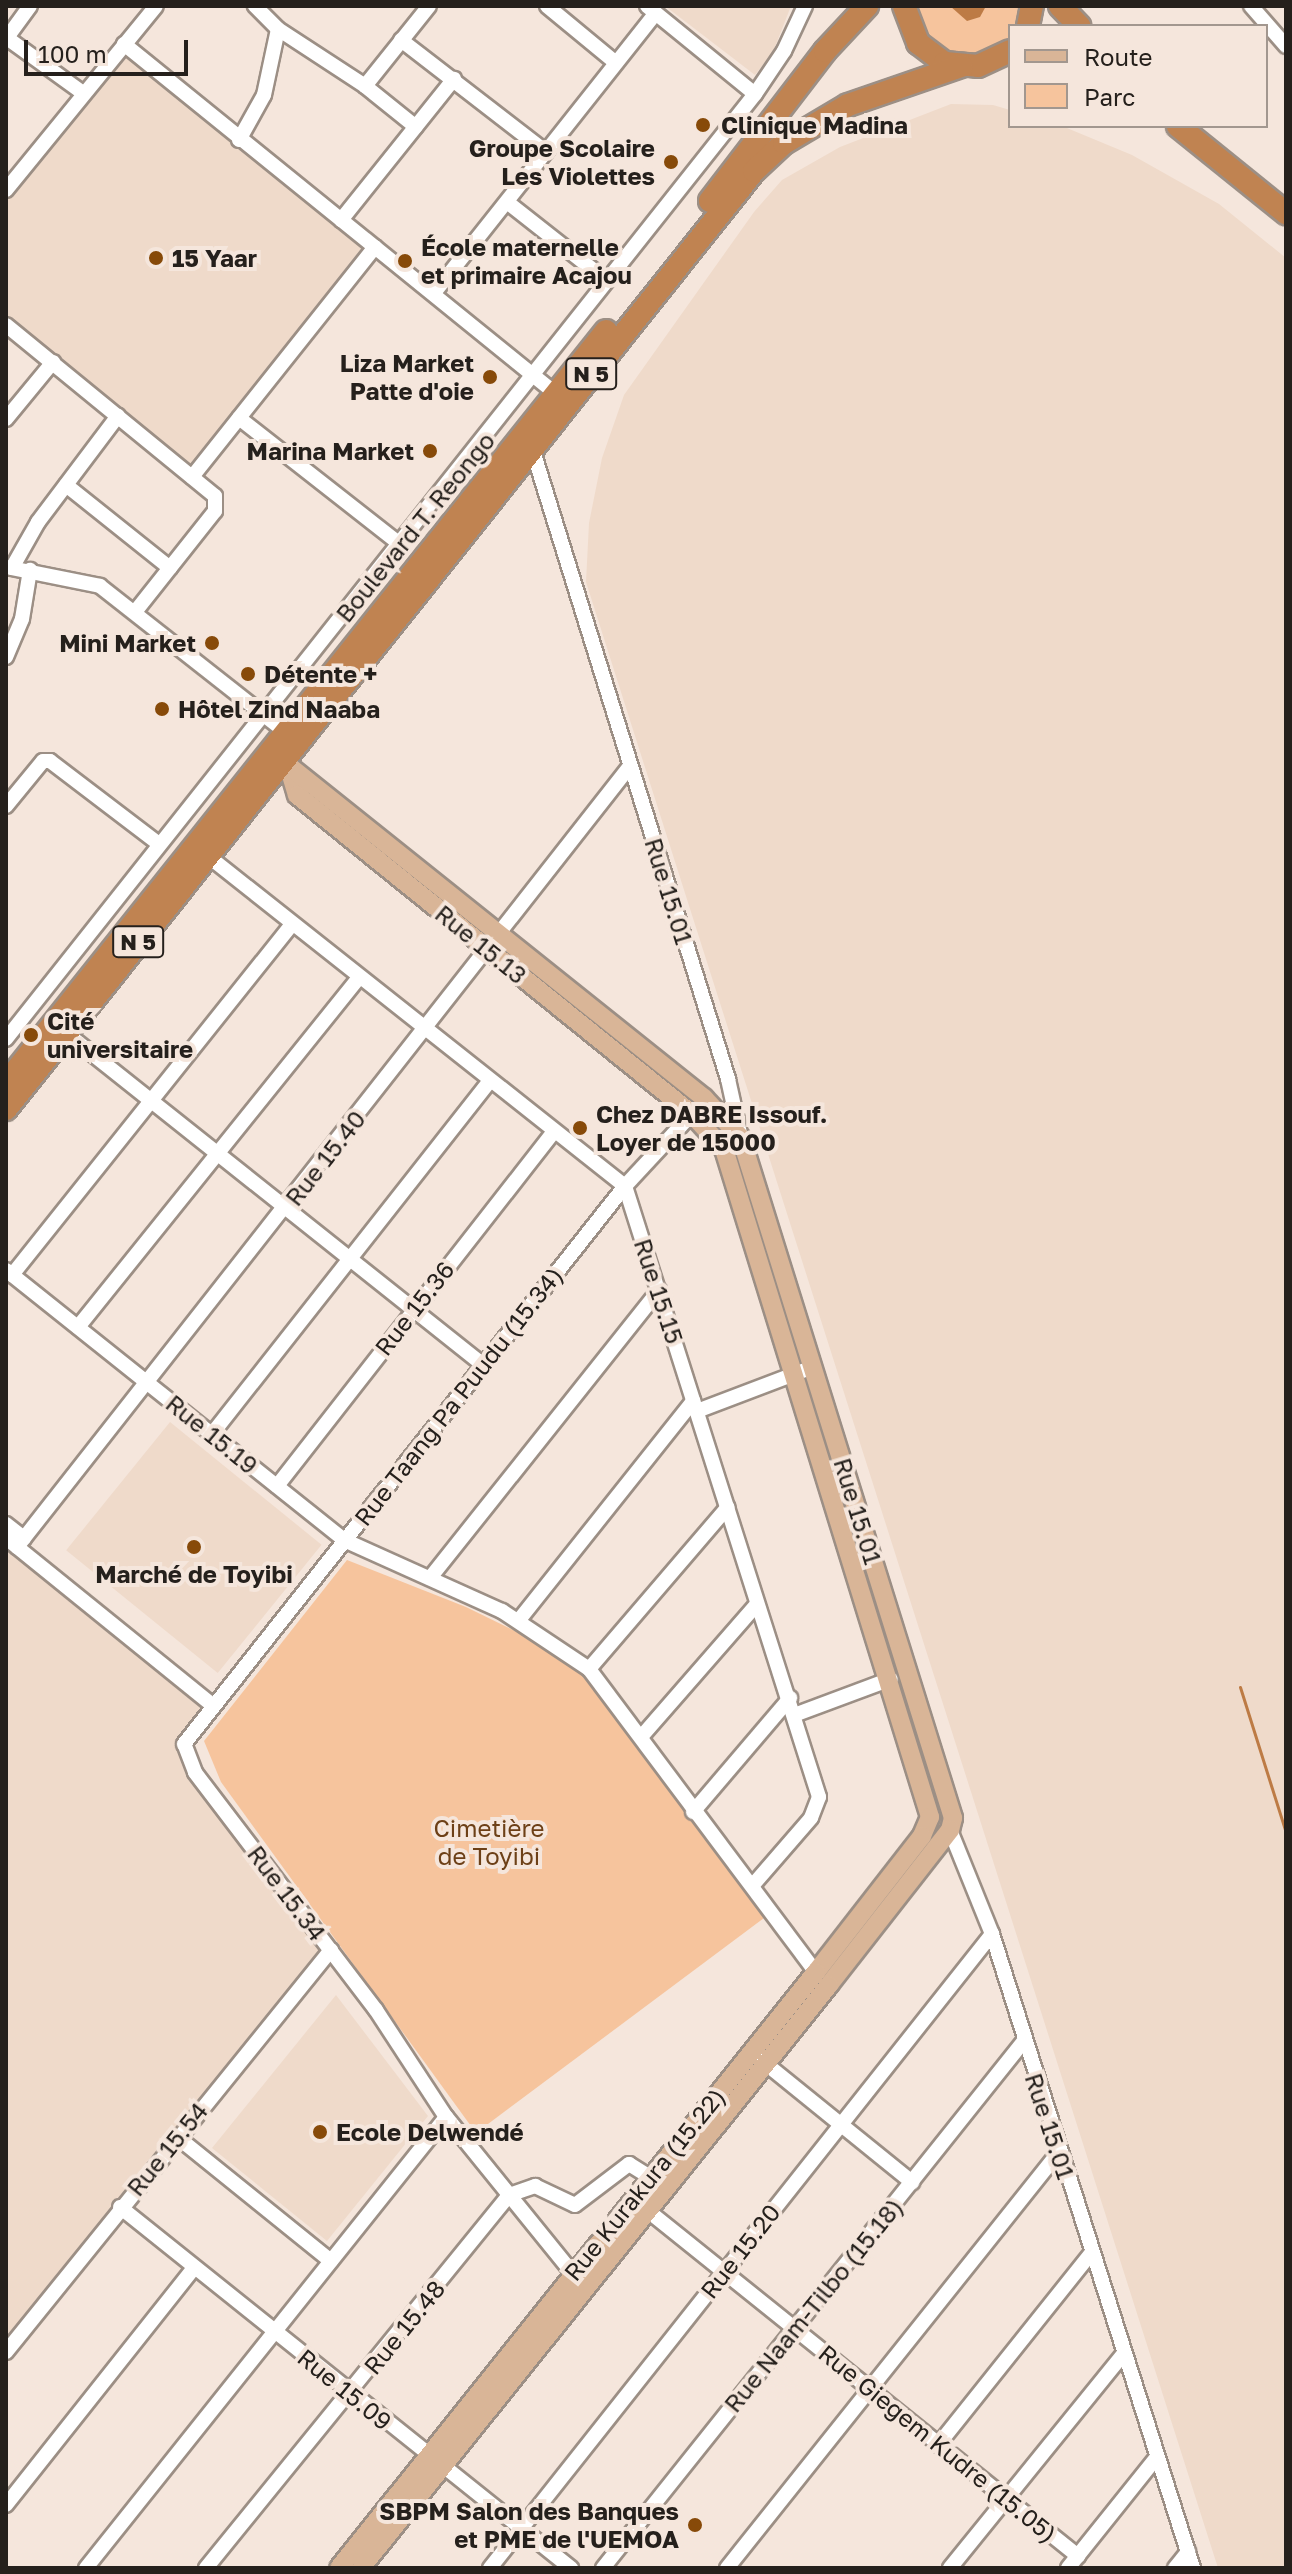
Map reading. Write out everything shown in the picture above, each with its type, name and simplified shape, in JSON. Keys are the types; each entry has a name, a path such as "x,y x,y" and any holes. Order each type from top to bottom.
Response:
{"highway":[{"name":"N 5","path":"825,51 851,6"},
{"name":"Boulevard T. Reongo","path":"6,1083 14,1053 284,731 825,51 867,6"},
{"name":"N 5","path":"904,6 909,29 924,50 965,67 1008,71"},
{"path":"1060,6 1077,24"},
{"name":"N 5","path":"6,1109 532,448 770,155 848,105 1008,52"},
{"path":"1165,128 1201,148"},
{"path":"1180,128 1201,148 1286,213"}],"main road":[{"name":"Rue 15.13","path":"284,731 284,762 297,795 704,1098 741,1138"},
{"name":"Rue 15.13","path":"492,941 692,1114"},
{"name":"Rue 15.01","path":"692,1114 712,1133 730,1162 805,1370 952,1812 950,1830"},
{"name":"Rue 15.01","path":"741,1138 891,1679 926,1793"},
{"name":"Rue Kurakura (15.22)","path":"578,2281 647,2210 758,2058 816,1972 922,1836 930,1817 926,1793"},
{"name":"Rue Kurakura (15.22)","path":"365,2566 436,2462 578,2281 650,2177 758,2058 950,1830"},
{"name":"Rue Kurakura (15.22)","path":"339,2568 436,2462"}],"street":[{"path":"30,6 6,39 83,93"},
{"path":"6,190 12,172 156,6"},
{"path":"365,86 429,6"},
{"path":"547,6 616,63"},
{"path":"6,1039 396,541 755,94 784,51 805,6"},
{"path":"1251,6 1267,24"},
{"path":"261,8 278,29 365,86 416,127"},
{"path":"434,293 616,63 651,10 755,94"},
{"path":"1268,25 1286,46"},
{"path":"239,140 264,95 278,29"},
{"path":"401,40 546,152"},
{"path":"124,44 555,393"},
{"path":"341,220 454,79"},
{"path":"507,202 606,280"},
{"path":"192,477 375,247"},
{"path":"6,325 215,496 216,506 135,612"},
{"path":"6,419 53,362"},
{"path":"118,416 9,568 100,586 284,731"},
{"path":"239,418 396,541"},
{"name":"Rue 15.01","path":"532,448 728,1079 741,1138"},
{"path":"66,485 170,568"},
{"path":"6,657 22,619 30,570"},
{"path":"6,806 43,761 50,761 159,844"},
{"name":"Rue 15.40","path":"15,1541 147,1383 630,766"},
{"path":"208,856 489,1082 625,1186"},
{"path":"9,1272 152,1100 291,925"},
{"path":"78,1327 359,978"},
{"path":"66,1033 217,1154 352,1256 482,1364"},
{"path":"212,1434 489,1082"},
{"name":"Rue Taang Pa Puudu (15.34)","path":"211,1704 625,1186 692,1114"},
{"name":"Rue 15.36","path":"277,1486 554,1131"},
{"name":"Rue 15.15","path":"625,1186 757,1604 790,1698 818,1804 753,1885"},
{"name":"Rue 15.19","path":"9,1272 344,1540 519,1620 589,1669 693,1812 753,1885 816,1972"},
{"path":"430,1578 659,1290"},
{"path":"519,1620 695,1406 805,1370"},
{"path":"589,1669 728,1507"},
{"path":"6,1524 15,1541 211,1704"},
{"path":"641,1737 757,1604"},
{"path":"794,1715 891,1679"},
{"path":"693,1812 790,1698"},
{"name":"Rue 15.34","path":"211,1704 184,1744 185,1754 331,1950 446,2117 578,2281"},
{"name":"Rue 15.01","path":"950,1830 992,1934 1023,2042 1193,2568"},
{"name":"Rue 15.20","path":"490,2568 992,1934"},
{"name":"Rue 15.54","path":"6,2352 176,2136 331,1950"},
{"name":"Rue Naam-Tilbo (15.18)","path":"603,2568 1023,2042"},
{"path":"758,2058 912,2182"},
{"path":"86,2568 446,2117"},
{"path":"176,2136 331,2261"},
{"path":"727,2568 1059,2152"},
{"path":"509,2195 535,2186 575,2205 588,2200 629,2164 650,2177"},
{"name":"Rue 15.48","path":"206,2568 509,2195"},
{"name":"Rue 15.09","path":"120,2207 571,2568"},
{"name":"Rue Giegem Kudre (15.05)","path":"647,2210 1006,2499 1073,2562"},
{"path":"938,2445 1091,2253"},
{"path":"6,2505 194,2268"},
{"path":"950,2568 1123,2354"},
{"path":"1073,2562 1157,2457"},
{"path":"1175,2568 1188,2552"}],"shaded area":[{"path":"665,6 791,6 773,52 755,75"},
{"path":"950,6 986,6 980,17 967,21"},
{"path":"125,55 362,248 191,465 6,315 6,193"},
{"path":"951,104 993,105 1008,109 1008,128 1067,128 1132,155 1219,204 1286,258 1286,2568 1218,2568 586,582 589,523 602,458 624,395 754,212 782,180 840,147"},
{"name":"Marché de Toyibi","path":"170,1422 322,1545 218,1673 66,1550"},
{"path":"6,1538 211,1704 185,1754 331,1950 6,2352"},
{"name":"Ecole Delwendé","path":"336,1995 428,2116 327,2241 212,2148"}],"green space":[{"path":"910,6 1026,6 1022,24 1008,24 1008,43 970,60 929,45"},
{"name":"Cimetière de Toyibi","path":"347,1560 466,1607 558,1652 590,1678 764,1918 476,2133 221,1782 204,1741"}],"waterway":[{"path":"1240,1687 1286,1833"}],"place":[{"name":"Clinique Madina","path":"703,125"},
{"name":"Groupe Scolaire Les Violettes","path":"671,162"},
{"name":"15 Yaar","path":"156,258"},
{"name":"École maternelle et primaire Acajou","path":"405,261"},
{"name":"Liza Market Patte d'oie","path":"490,377"},
{"name":"Marina Market","path":"430,451"},
{"name":"Mini Market","path":"212,643"},
{"name":"Détente +","path":"248,674"},
{"name":"Hôtel Zind Naaba","path":"162,709"},
{"name":"Cité universitaire","path":"31,1035"},
{"name":"Chez DABRE Issouf. Loyer de 15000","path":"580,1128"},
{"name":"Marché de Toyibi","path":"194,1547"},
{"name":"Ecole Delwendé","path":"320,2132"},
{"name":"SBPM Salon des Banques et PME de l'UEMOA","path":"695,2525"}]}
